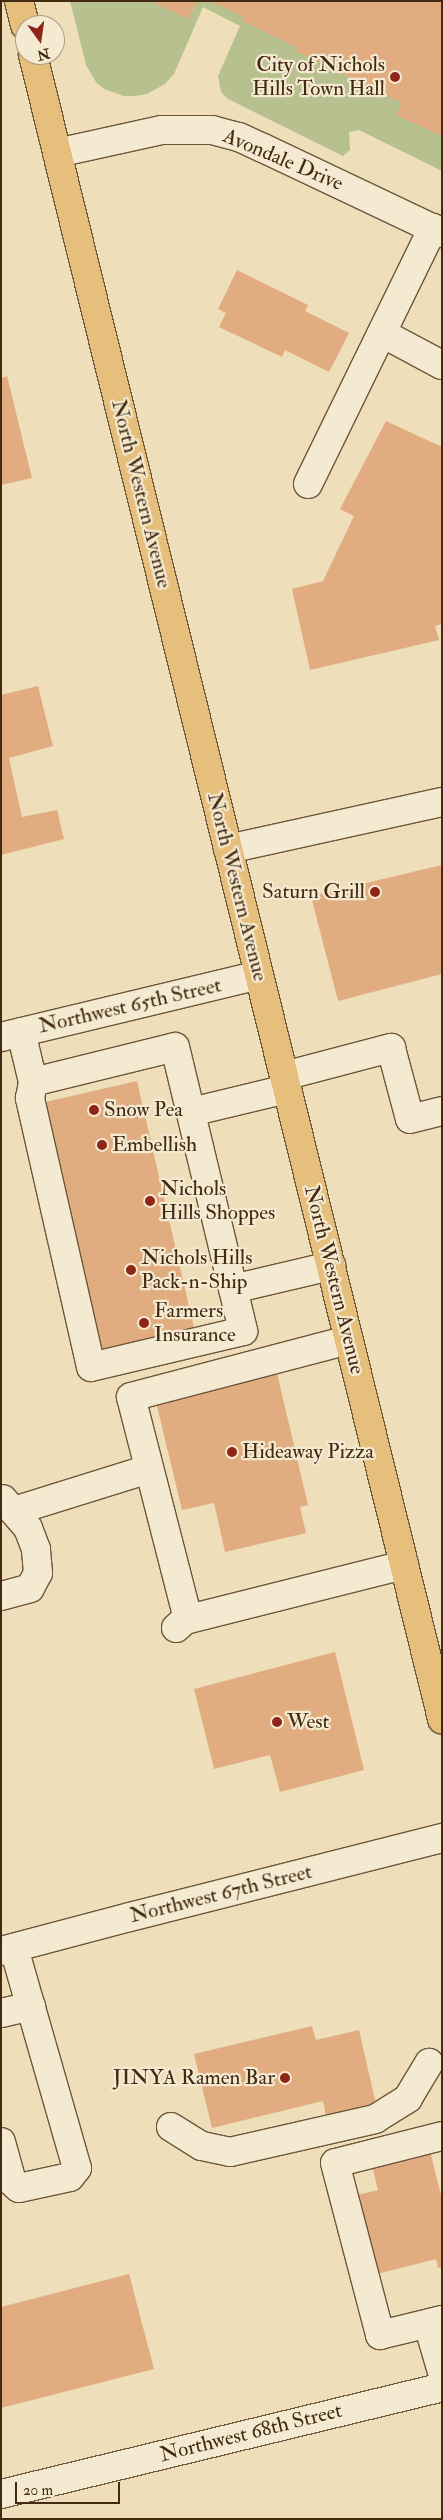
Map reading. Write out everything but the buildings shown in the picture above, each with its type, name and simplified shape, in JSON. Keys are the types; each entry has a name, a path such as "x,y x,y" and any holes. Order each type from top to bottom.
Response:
{"main road":[{"path":"19,1 22,15"},
{"name":"North Western Avenue","path":"36,65 442,1719"}],"street":[{"name":"Avondale Drive","path":"58,153 162,130 212,130 255,144 437,230"},
{"path":"308,484 382,333 437,230"},
{"path":"382,333 442,365"},
{"path":"228,849 442,802"},
{"name":"Northwest 65th Street","path":"11,1034 259,976"},
{"path":"11,1034 33,1082 30,1098 91,1367 243,1331 175,1047 33,1082"},
{"path":"190,1112 391,1048 410,1119 442,1111"},
{"path":"233,1290 331,1266"},
{"path":"349,1340 131,1397 149,1469 182,1624 404,1565"},
{"path":"1,1596 30,1588 38,1573 36,1549 28,1528 8,1505 149,1469"},
{"name":"Northwest 67th Street","path":"8,1949 442,1838"},
{"path":"1,2142 12,2182 19,2188 70,2178 77,2168 31,2006 8,1949"},
{"path":"1,2013 31,2006"},
{"path":"171,2127 202,2146 230,2152 375,2119 408,2098 429,2064"},
{"path":"442,2136 336,2163 380,2335 435,2322 442,2372"},
{"name":"Northwest 68th Street","path":"1,2494 442,2387"}],"green space":[{"path":"70,1 442,1 442,171 359,130 349,132 350,150 343,156 228,99 221,92 218,76 240,26 203,7 174,74 165,84 147,94 135,96 124,96 104,89 96,82 86,65"}],"place":[{"name":"City of Nichols Hills Town Hall","path":"395,77"},
{"name":"Saturn Grill","path":"375,892"},
{"name":"Snow Pea","path":"94,1110"},
{"name":"Embellish","path":"102,1145"},
{"name":"Nichols Hills Shoppes","path":"150,1201"},
{"name":"Nichols Hills Pack-n-Ship","path":"131,1270"},
{"name":"Farmers Insurance","path":"144,1323"},
{"name":"Hideaway Pizza","path":"232,1452"},
{"name":"West","path":"277,1722"},
{"name":"JINYA Ramen Bar","path":"285,2078"}]}
